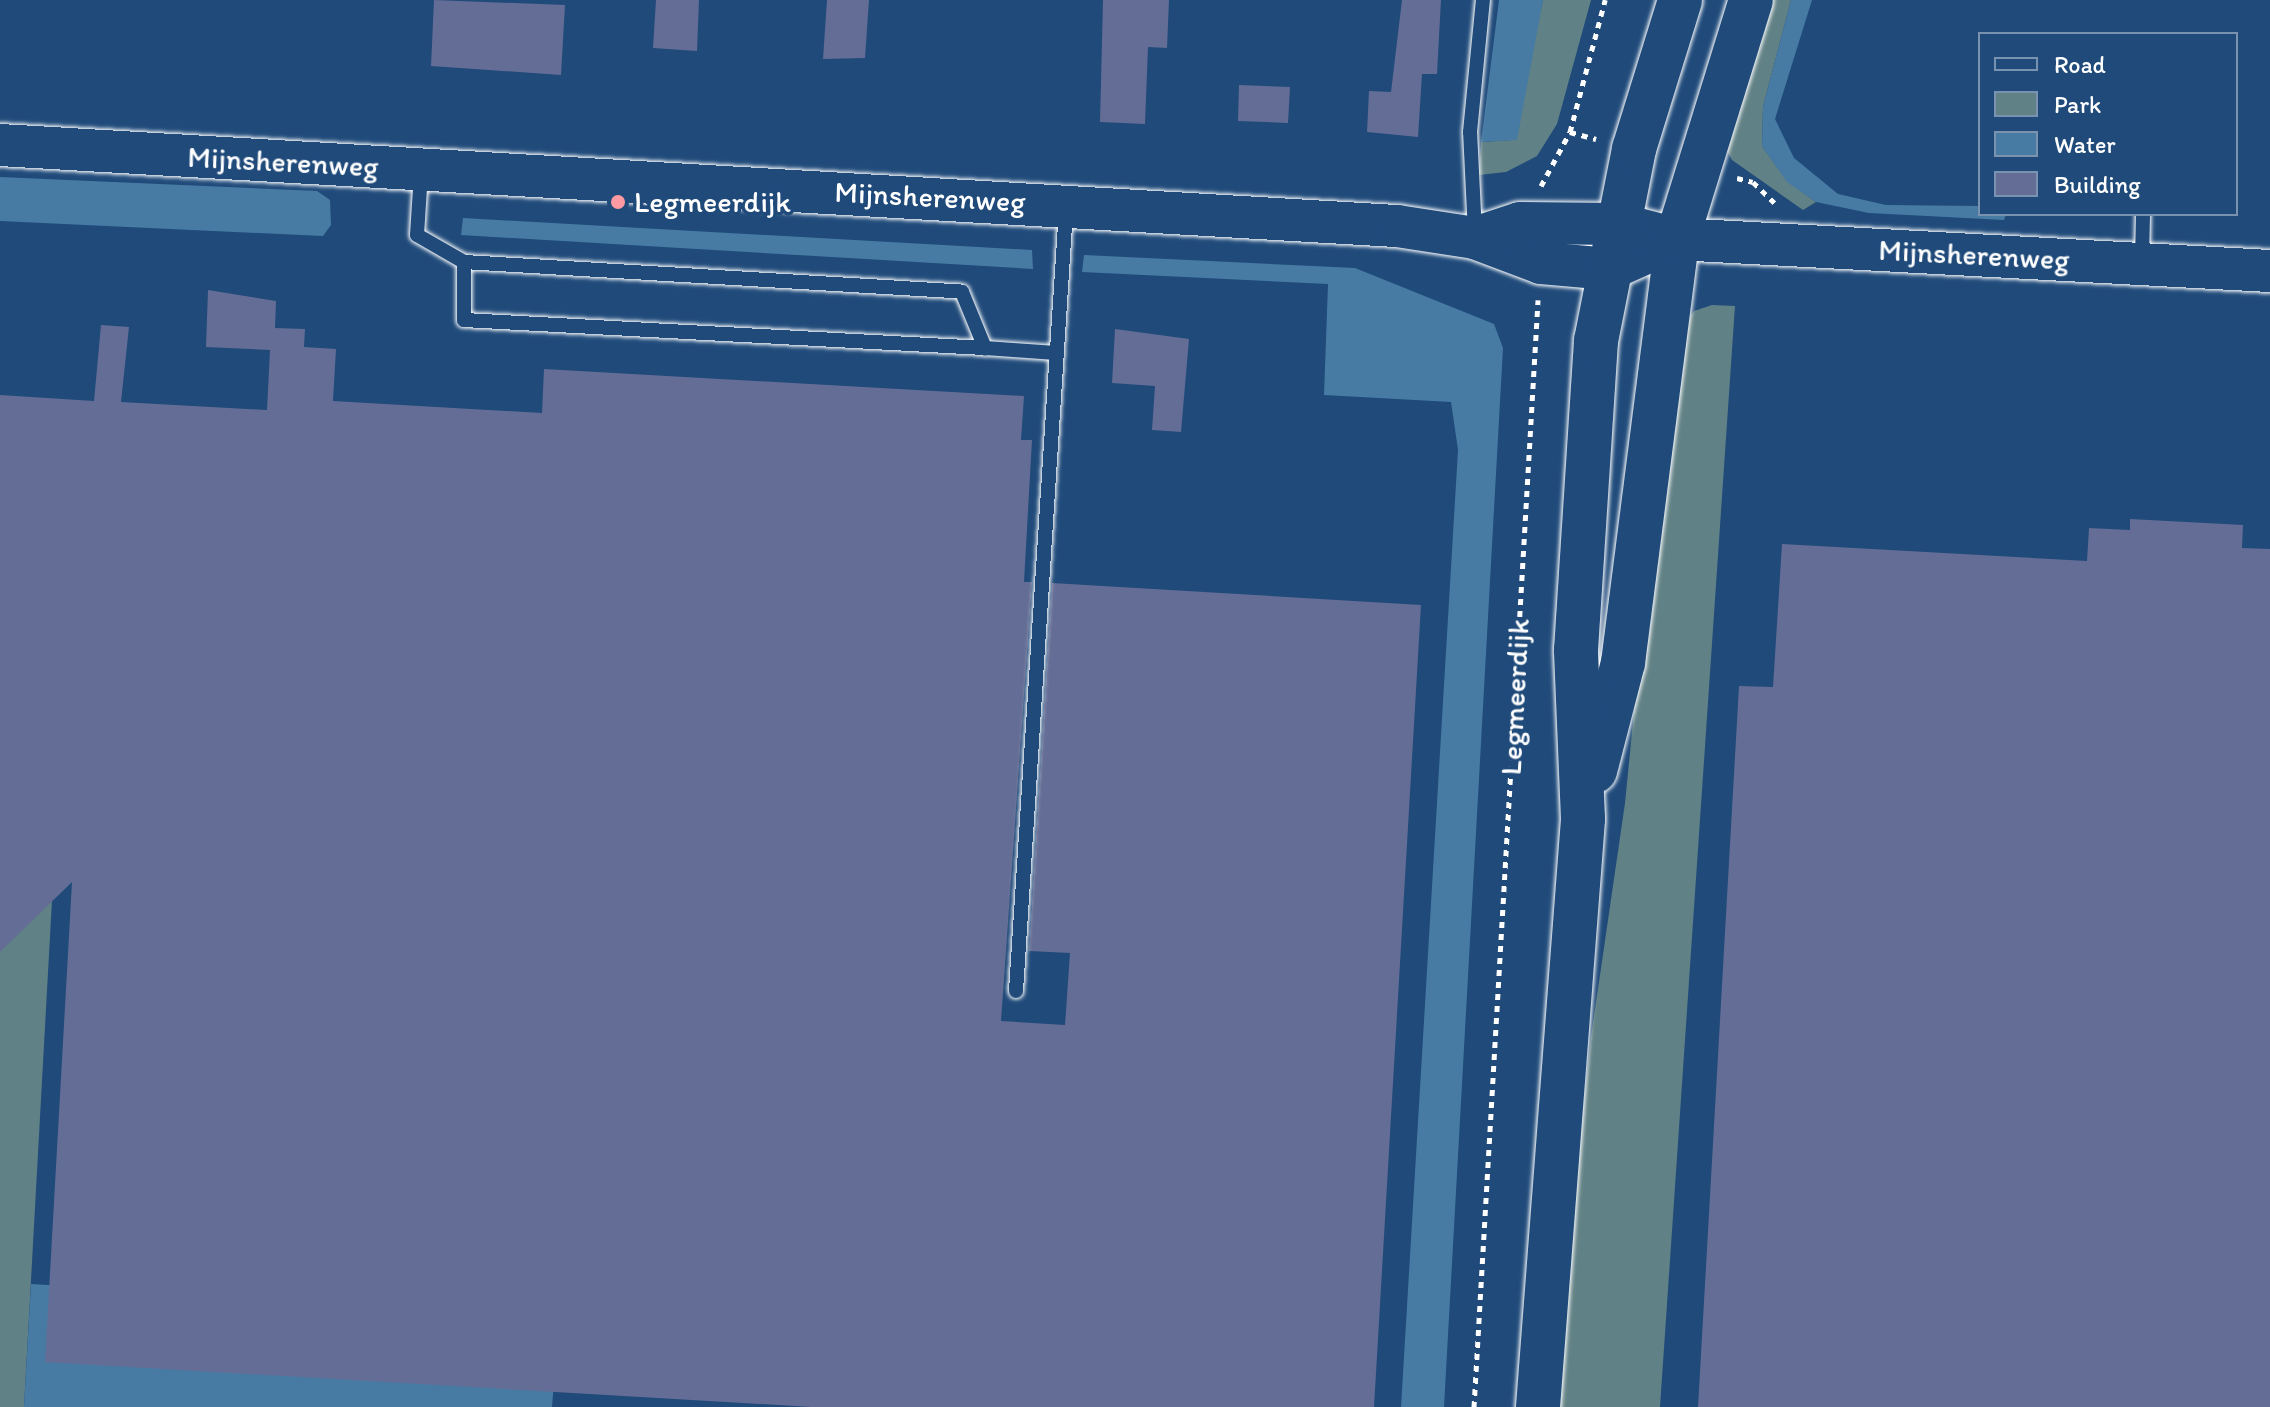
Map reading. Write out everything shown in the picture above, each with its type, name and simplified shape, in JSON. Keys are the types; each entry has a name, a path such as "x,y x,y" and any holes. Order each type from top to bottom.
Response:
{"main road":[{"name":"Legmeerdijk","path":"1538,1407 1583,819 1576,650 1596,341 1634,149 1680,0"},
{"name":"Legmeerdijk","path":"1583,819 1623,663 1677,239 1751,0"}],"street":[{"name":"Mijnsherenweg","path":"0,145 1397,226 1475,238 1541,263 1610,269 1677,239"},
{"name":"Mijnsherenweg","path":"1475,238 1542,221 1619,224 1677,239 2270,271"}],"lane":[{"path":"1475,238 1470,132 1483,0"},
{"path":"421,169 417,235 464,262 962,292 985,348"},
{"path":"1016,991 1066,205"},
{"path":"2142,263 2143,216"},
{"path":"464,262 464,320 1056,353"}],"path":[{"path":"1542,221 1540,180 1570,132 1605,0"},
{"name":"Legmeerdijk","path":"1474,1407 1541,263"}],"green space":[{"path":"1543,0 1591,0 1557,124 1537,156 1506,172 1479,175 1481,142 1512,140"},
{"path":"1761,0 1791,0 1763,107 1762,146 1787,181 1816,202 1803,210 1732,160 1720,139"},
{"path":"1712,305 1735,306 1660,1407 1551,1407 1591,1037 1625,803 1671,340 1694,311"},
{"path":"0,860 54,864 24,1407 0,1407"}],"water":[{"path":"1499,0 1543,0 1517,140 1481,142"},
{"path":"1791,0 1812,0 1775,119 1794,158 1838,194 1886,205 1978,206 1978,216 2005,216 2004,220 1869,213 1816,202 1787,182 1762,146 1763,107"},
{"path":"0,177 317,191 330,200 331,225 323,236 0,221"},
{"path":"463,218 1032,250 1033,269 461,235"},
{"path":"1084,255 1355,268 1494,324 1503,348 1444,1407 1401,1407 1458,450 1451,402 1324,395 1328,284 1082,272"},
{"path":"31,1284 559,1316 552,1407 24,1407"}],"building":[{"path":"434,0 565,5 561,75 431,66"},
{"path":"656,0 699,0 697,51 653,48"},
{"path":"827,0 869,0 865,58 823,59"},
{"path":"1103,0 1169,0 1167,48 1148,47 1145,124 1100,122"},
{"path":"1402,0 1441,0 1437,74 1422,74 1418,137 1367,132 1369,91 1391,92"},
{"path":"1239,85 1290,87 1288,123 1238,121"},
{"path":"208,290 276,301 275,328 305,329 304,347 336,349 333,401 542,413 544,369 1024,396 1021,440 1032,440 1024,582 1032,582 1001,1021 1065,1025 1070,953 1029,951 1052,583 1421,605 1374,1407 811,1407 45,1362 72,882 0,952 0,395 94,401 101,325 129,327 121,402 267,410 270,350 206,347"},
{"path":"1115,329 1189,339 1181,432 1152,430 1155,386 1112,383"},
{"path":"2130,519 2243,525 2242,548 2270,549 2270,1407 1698,1407 1739,686 1773,687 1782,544 2087,561 2089,528 2130,530"}],"place":[{"name":"Legmeerdijk","path":"618,202"}]}
